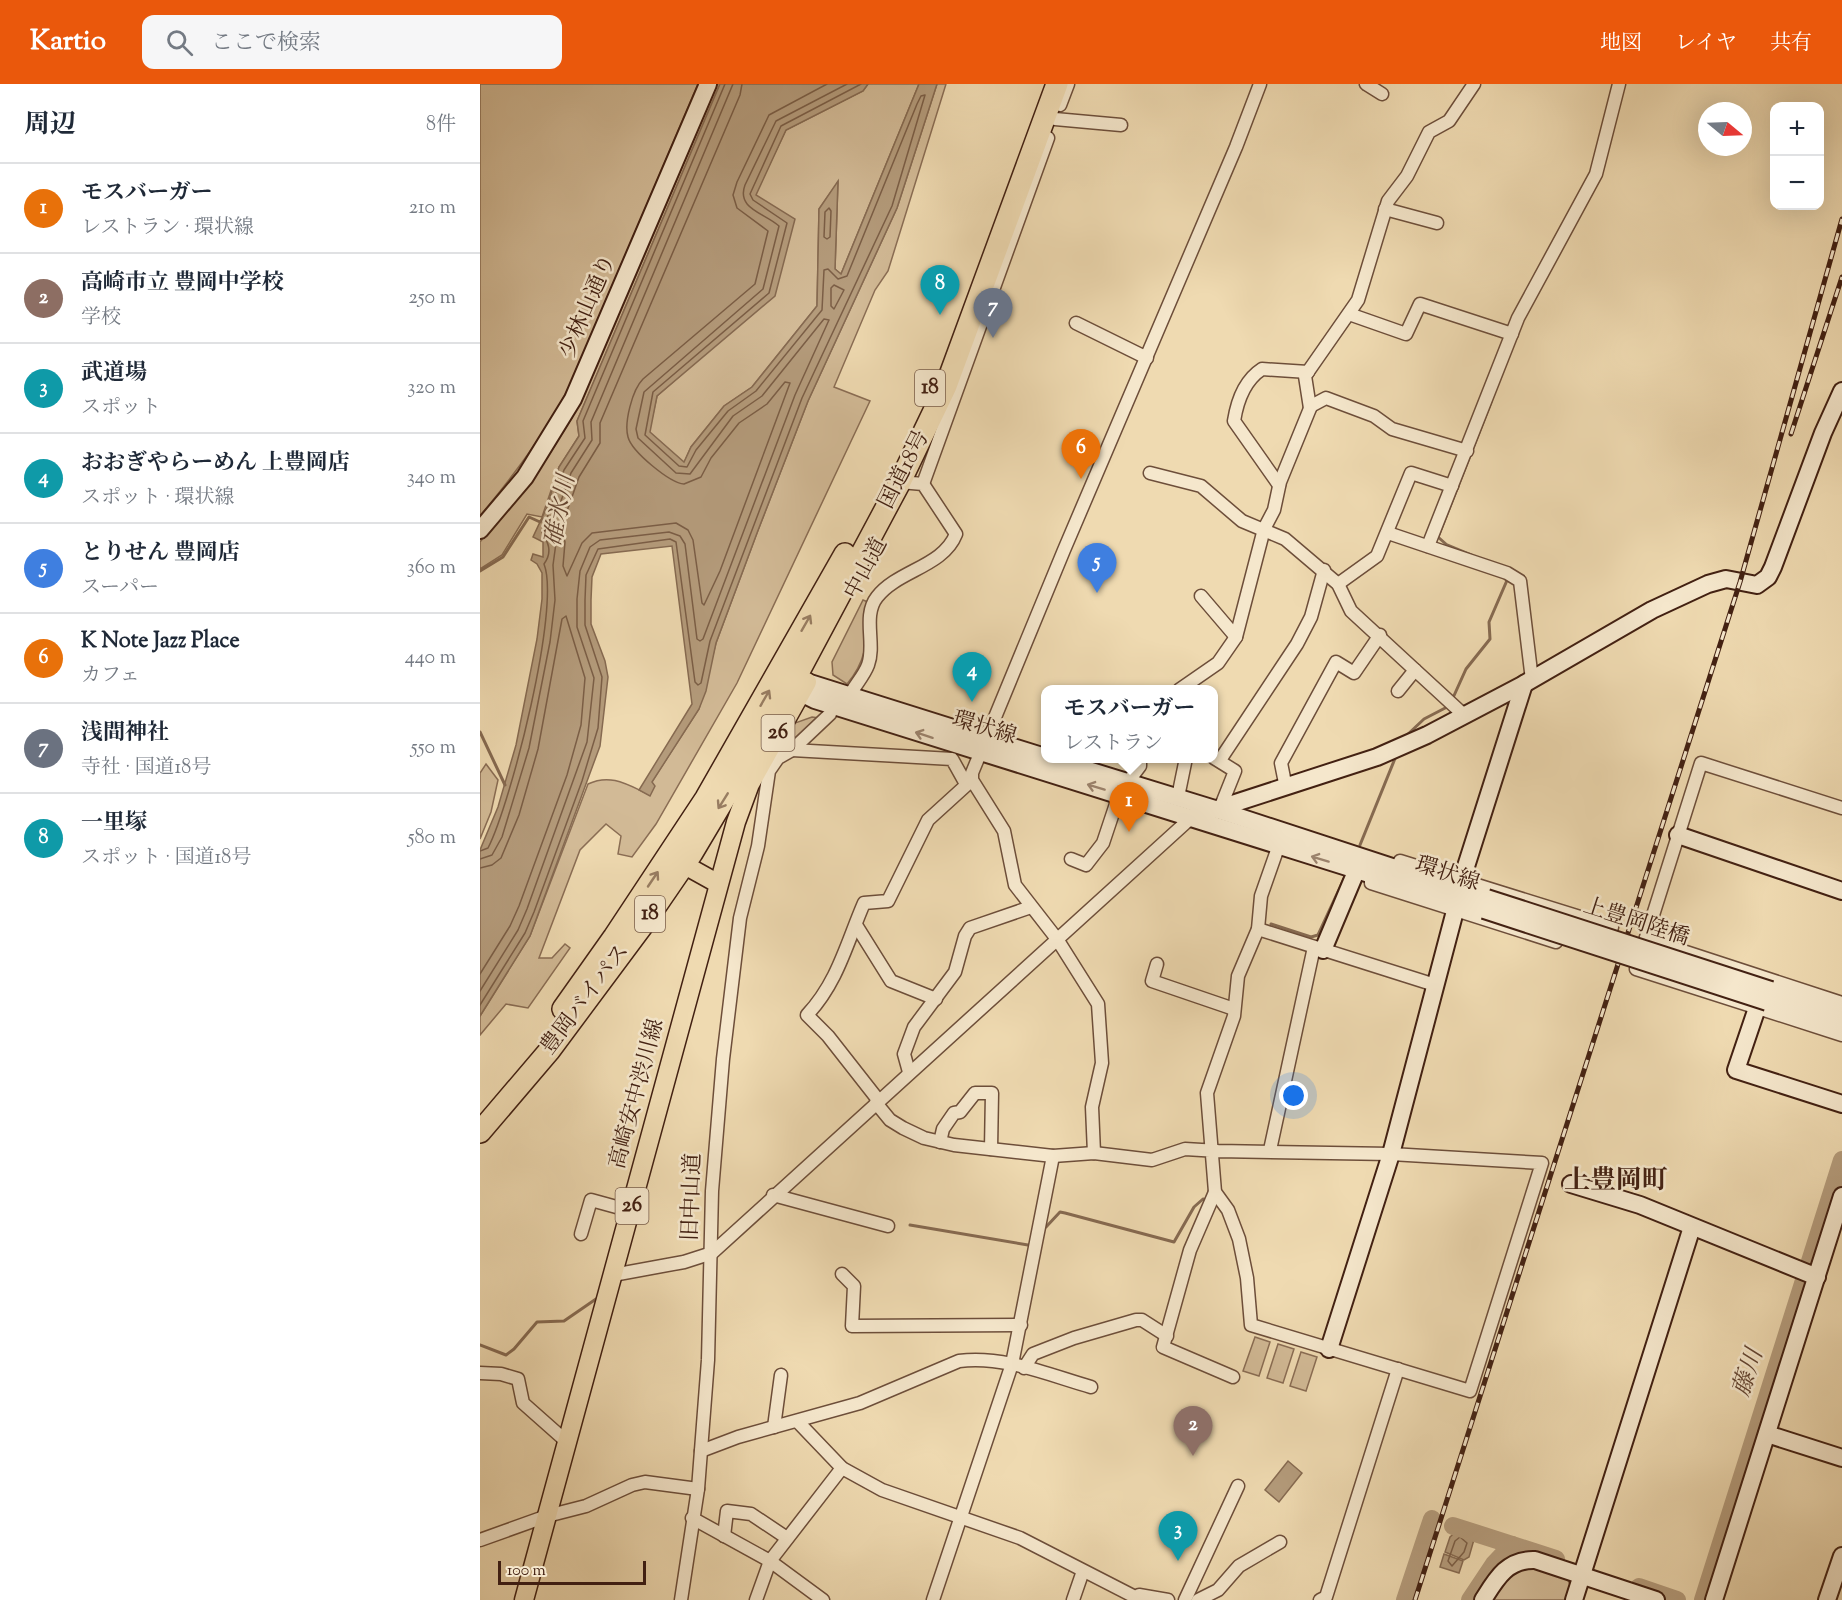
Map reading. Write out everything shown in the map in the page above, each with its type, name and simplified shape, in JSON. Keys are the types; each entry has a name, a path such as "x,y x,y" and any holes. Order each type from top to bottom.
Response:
{"highway":[{"name":"国道18号","path":"794,683 867,516 928,393 1041,84"},
{"name":"国道18号","path":"912,483 1057,84"},
{"name":"中山道","path":"794,683 912,483"},
{"name":"豊岡バイパス","path":"480,1131 549,1051 676,860 706,798 794,683"},
{"name":"豊岡バイパス","path":"480,1111 539,1043 676,860"}],"main road":[{"name":"高崎安中渋川線","path":"524,1600 631,1211 717,883 750,783 794,683"},
{"path":"676,860 717,883"}],"street":[{"name":"少林山通り","path":"480,530 525,477 573,399 708,84"},
{"path":"849,697 868,665 872,608 877,596 940,555 952,544 956,534 912,483 1068,84"},
{"path":"1260,84 1147,358 982,746 969,782 928,820 888,901 864,903 842,963 816,1005 807,1015 828,1036 890,1120 903,1128 940,1142 1053,1156 1094,1153 1152,1160 1159,1160 1185,1149 1210,1150 1270,1150 1391,1154 1542,1162 1470,1391 1251,1325 1247,1278 1239,1239 1228,1210 1215,1192 1210,1150 1207,1093 1234,1009 1238,976 1258,929 1260,896 1281,839"},
{"path":"1366,84 1382,94"},
{"path":"1186,685 1218,663 1236,637 1264,528 1274,510 1279,485 1310,408 1305,376 1358,300 1388,201 1407,176 1429,132 1449,121 1474,84"},
{"path":"1428,546 1512,334 1541,274 1596,174 1618,84"},
{"path":"1055,119 1121,125"},
{"path":"1385,209 1437,223"},
{"path":"1349,314 1406,334 1420,304 1512,334"},
{"path":"1076,323 1147,358"},
{"path":"1279,485 1234,421 1236,409 1250,381 1262,369 1308,372"},
{"path":"613,1275 684,1262 712,1252 1191,817 1377,757 1465,716 1652,610 1708,584 1726,579 1751,586 1757,585 1768,577 1842,391"},
{"path":"1310,408 1326,398 1374,416 1392,429 1467,451"},
{"path":"1150,473 1201,486 1242,521 1264,528 1285,539 1324,570 1338,584 1351,611 1380,635 1465,716"},
{"path":"1338,584 1377,556 1411,473 1452,486"},
{"path":"1388,533 1507,573 1521,581 1528,682 1462,879"},
{"path":"1218,756 1297,644 1311,617 1324,570"},
{"path":"1201,596 1236,637"},
{"path":"1286,788 1281,763 1336,662 1354,673 1380,635"},
{"path":"1398,691 1415,670"},
{"name":"環状線","path":"794,683 849,697 982,746 1041,757"},
{"name":"環状線","path":"794,683 832,705 1123,788 1178,797 1224,808 1281,839"},
{"name":"旧中山道","path":"681,1600 698,1489 712,1252 712,1191 723,1059 740,918 758,846 769,771 778,758 792,750 830,714 832,705"},
{"path":"792,750 952,759 1004,831 1015,885 1057,939 1099,1008 1102,1063 1092,1107 1094,1153"},
{"path":"1218,760 1235,771 1223,801 1224,808"},
{"name":"環状線","path":"1060,763 1191,817 1281,839 1485,904"},
{"path":"1071,859 1086,865 1098,853 1123,788 1140,763"},
{"path":"1178,797 1185,763"},
{"path":"1842,808 1701,763 1636,969 1767,995 1842,1013"},
{"path":"741,813 761,818"},
{"path":"1678,835 1842,891"},
{"path":"1270,1150 1319,948 1365,866 1379,855 1612,927 1601,956 1371,883 1365,866"},
{"name":"上豊岡陸橋","path":"1485,904 1767,995"},
{"path":"909,1072 904,1054 914,1027 955,972 964,936 970,927 1031,907"},
{"path":"1329,1349 1391,1154 1455,911"},
{"path":"856,925 891,981 936,999"},
{"path":"1258,929 1435,985"},
{"path":"1646,939 1767,995 1842,1026"},
{"path":"1157,963 1152,981 1234,1009"},
{"path":"1767,995 1842,1003"},
{"path":"1767,995 1842,1035"},
{"path":"1767,995 1737,1070 1842,1104"},
{"path":"940,1142 943,1129 954,1113 960,1112 975,1093 992,1093 991,1149"},
{"path":"933,1600 960,1518 1018,1366 1021,1325 1053,1156"},
{"path":"1571,1184 1640,1205 1816,1276"},
{"path":"1215,1192 1188,1257 1163,1347 1233,1377"},
{"path":"773,1195 888,1226"},
{"path":"1714,1600 1842,1196"},
{"path":"581,1234 591,1200 631,1211"},
{"path":"1574,1600 1692,1227"},
{"path":"842,1274 854,1286 852,1326 1021,1325"},
{"path":"1018,1366 1033,1354 1074,1338 1136,1320 1142,1320 1167,1336"},
{"path":"701,1451 738,1437 860,1403 959,1361 974,1359 1018,1366 1091,1387"},
{"path":"1320,1600 1326,1597 1398,1369"},
{"path":"480,1372 501,1374 518,1379 523,1403 567,1442"},
{"path":"774,1428 781,1375"},
{"path":"798,1422 842,1468 882,1490 1020,1538 1139,1600 1139,1595 1168,1600"},
{"path":"1767,1434 1842,1458"},
{"path":"756,1600 770,1560 842,1468"},
{"path":"480,1539 547,1516 586,1506 632,1485 645,1482 698,1489"},
{"path":"1185,1600 1238,1486"},
{"path":"724,1536 727,1511 751,1514 788,1538"},
{"path":"692,1518 770,1560 823,1600"},
{"path":"1198,1600 1218,1590 1239,1566 1280,1542"},
{"path":"1827,1600 1842,1556"},
{"path":"1483,1600 1505,1569 1524,1560 1535,1560 1656,1600"},
{"path":"1074,1600 1083,1571"}],"shaded area":[{"path":"480,84 698,84 569,387 528,454 480,516"},
{"path":"716,84 720,84 577,421 579,436 559,467 542,517 527,514 502,555 480,569 480,542 547,458 572,418"},
{"path":"868,84 919,84 841,274 835,269 838,182 819,209 817,306 752,387 724,406 691,447 684,463 649,432 657,396 684,372 757,190 786,130 863,91"},
{"path":"937,84 946,84 888,271 875,290 834,387 870,401 737,683 656,824 632,857 618,854 621,836 606,824 580,850 539,958 552,958 565,944 570,948 528,1008 506,1004 480,1035 480,1016 530,936 588,784 612,780 650,795 651,783 699,709 716,643 757,533 808,401 897,208"},
{"path":"863,600 868,602 867,635 860,664 847,684 833,675 832,662"},
{"path":"812,717 820,718 793,745 775,756 795,723"},
{"path":"486,764 498,780 491,812 480,839 480,773"},
{"path":"1255,1337 1270,1342 1259,1376 1243,1371"},
{"path":"1278,1344 1294,1349 1283,1383 1267,1378"},
{"path":"1301,1352 1317,1357 1306,1391 1290,1386"},
{"path":"1532,1567 1567,1578 1571,1587 1567,1600 1491,1600 1510,1573"}],"water":[{"name":"碓氷川","path":"720,84 868,84 863,91 786,130 756,195 795,219 775,296 657,396 650,432 684,462 691,447 724,406 752,387 817,306 819,209 838,181 835,269 841,274 919,84 937,84 897,208 808,401 757,533 716,643 706,691 699,709 652,782 655,786 650,796 639,790 692,704 672,546 601,554 592,577 591,600 591,624 605,661 608,677 600,746 530,936 480,1016 480,850 498,807 516,745 537,639 542,599 542,573 537,564 531,560 533,554 543,557 543,542 533,537 547,507 559,467 579,436 577,421"},
{"path":"1288,1461 1302,1473 1279,1502 1265,1490"},
{"path":"1458,1530 1475,1536 1469,1557 1464,1560 1445,1552 1450,1537"},
{"path":"1444,1554 1463,1561 1459,1573 1440,1567"}],"waterway":[{"path":"1471,555 1447,545 1438,537 1491,402"},
{"name":"碓氷川","path":"480,571 503,557 529,517 540,522 543,519"},
{"path":"1452,700 1466,669 1490,639 1489,622 1508,578"},
{"path":"1406,736 1424,719 1449,706"},
{"path":"480,732 505,785"},
{"path":"1360,845 1396,756"},
{"path":"1271,924 1311,937 1318,935 1344,879"},
{"name":"藤川","path":"1703,1600 1842,1160"},
{"path":"1046,1227 1060,1212 1174,1242 1194,1207 1203,1199 1207,1200"},
{"path":"910,1225 1028,1245"},
{"path":"480,1345 506,1355 537,1322 564,1321 596,1299"},
{"name":"藤川","path":"1405,1600 1432,1519"},
{"name":"藤川","path":"1453,1526 1556,1559"},
{"name":"藤川","path":"1470,1600 1494,1564 1512,1545"},
{"name":"藤川","path":"1639,1587 1677,1600"}],"railway":[{"path":"1415,1600 1740,582 1842,219"},
{"path":"1791,434 1842,277"}],"place":[{"name":"一里塚","path":"940,315"},
{"name":"浅間神社","path":"993,338"},
{"name":"K Note Jazz Place","path":"1081,479"},
{"name":"とりせん 豊岡店","path":"1097,593"},
{"name":"おおぎやらーめん 上豊岡店","path":"972,702"},
{"name":"モスバーガー","path":"1129,832"},
{"name":"高崎市立 豊岡中学校","path":"1193,1456"},
{"name":"武道場","path":"1178,1561"}],"district":[{"name":"上豊岡町","path":"1616,1181"}]}
